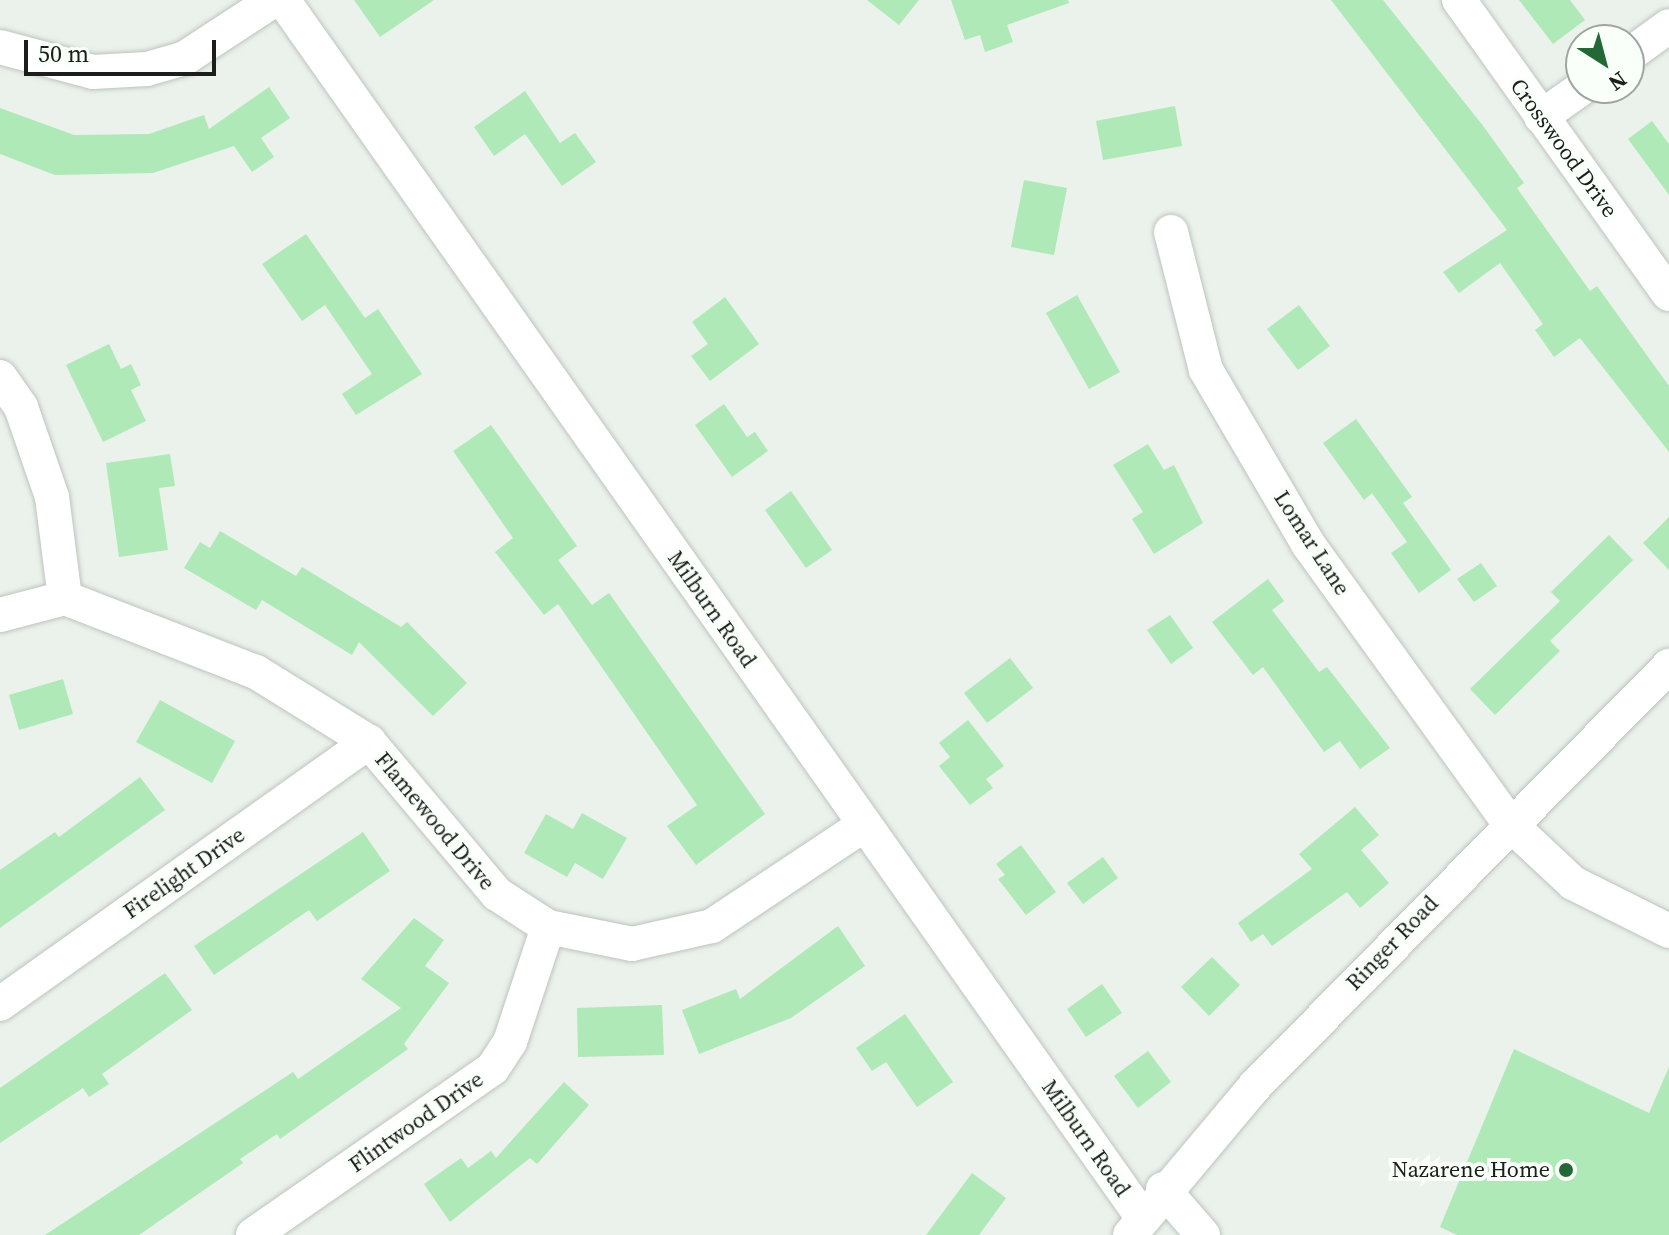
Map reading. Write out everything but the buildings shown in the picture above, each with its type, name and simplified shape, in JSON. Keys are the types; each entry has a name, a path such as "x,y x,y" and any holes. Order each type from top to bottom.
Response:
{"street":[{"path":"0,47 93,72 147,69 185,58 274,0"},
{"name":"Milburn Road","path":"283,0 864,825 1136,1226"},
{"name":"Crosswood Drive","path":"1459,0 1669,294"},
{"path":"1645,43 1669,26"},
{"path":"1541,117 1565,100"},
{"name":"Lomar Lane","path":"1171,232 1206,370 1308,544 1511,825 1573,883 1669,931"},
{"path":"0,377 21,407 52,497 65,598 0,615"},
{"name":"Flamewood Drive","path":"65,598 256,672 369,742 497,894 548,927 632,944 712,926 864,825"},
{"name":"Ringer Road","path":"1136,1226 1163,1189 1353,982 1669,666"},
{"name":"Firelight Drive","path":"0,1004 369,742"},
{"name":"Flintwood Drive","path":"253,1235 493,1068 510,1042 548,927"},
{"path":"1163,1189 1203,1235"}],"place":[{"name":"Nazarene Home","path":"1566,1170"}]}
